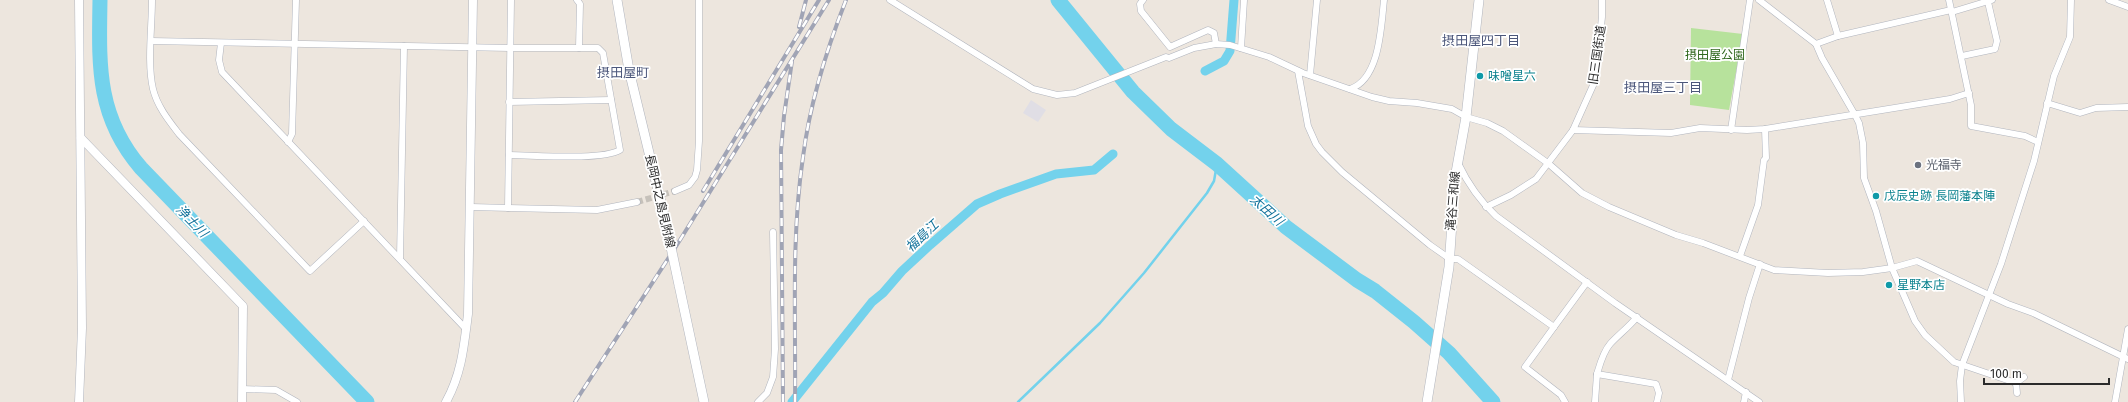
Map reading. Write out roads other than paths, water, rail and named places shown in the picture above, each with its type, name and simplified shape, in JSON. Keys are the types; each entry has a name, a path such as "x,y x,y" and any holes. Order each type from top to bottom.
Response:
{"main road":[{"name":"長岡中之島見附線","path":"617,0 629,70 665,220 704,402"},
{"name":"滝谷三和線","path":"1427,402 1443,314 1450,259 1457,161 1466,117 1479,0"}],"street":[{"path":"79,0 81,138 80,242 82,328 79,402"},
{"path":"152,0 153,90 167,118 179,134 310,271 364,221"},
{"path":"288,142 292,134 293,45 296,0"},
{"path":"446,402 465,347 471,207 473,0"},
{"path":"508,208 511,0"},
{"path":"577,0 580,4 579,48"},
{"path":"675,191 689,185 695,177 697,170 699,142 699,0"},
{"path":"890,0 1033,89 1057,95 1081,92 1166,57 1169,58 1194,48 1219,44 1239,47 1278,61 1298,71 1389,101 1417,103 1452,109 1466,117 1487,123 1503,131 1549,164 1582,193 1609,207 1676,235 1740,256 1774,270 1815,273 1863,272 1892,268 1912,262 1924,263 1950,278 1989,294 2008,304 2033,313 2125,358"},
{"path":"1143,0 1140,4 1141,11 1170,47 1208,30 1214,33 1219,44"},
{"path":"1239,47 1244,0"},
{"path":"1310,75 1317,0"},
{"path":"1350,89 1363,82 1373,66 1384,0"},
{"name":"旧三国街道","path":"1486,207 1527,187 1549,164 1573,130 1595,81 1602,17 1602,0"},
{"path":"1731,130 1750,0"},
{"path":"1759,0 1816,44 1832,76 1859,123 1863,143 1864,178 1876,211 1892,268 1914,321 1925,335 1949,358 1962,365 2016,383"},
{"path":"1827,0 1838,36"},
{"path":"1949,0 1969,93 1971,105 1971,126 2025,136 2038,142"},
{"path":"1961,402 1960,381 1962,365 2016,220 2038,142 2054,76 2070,37 2071,0"},
{"path":"2109,0 2128,7"},
{"path":"1816,44 1838,36 1952,11 1990,1 1997,41 1995,49 1962,56"},
{"path":"152,41 293,45 598,48 603,53 620,150 613,154 509,155"},
{"path":"221,43 219,60 222,72 466,329"},
{"path":"400,258 404,46"},
{"path":"1298,71 1308,126 1316,144 1322,152 1377,201 1450,259 1458,259 1554,327"},
{"path":"1573,130 1660,133 1700,128 1731,130 1765,129 1950,99 1969,93"},
{"path":"509,102 611,100"},
{"path":"2047,104 2080,113 2096,108 2128,107"},
{"path":"1740,256 1758,205 1764,160 1766,158 1765,129"},
{"path":"81,138 243,306 242,402"},
{"path":"1457,161 1465,177 1486,207 1587,282 1759,402"},
{"path":"471,207 597,210 637,202"},
{"path":"758,402 767,393 774,377 773,232"},
{"path":"1728,380 1749,298 1760,264"},
{"path":"1565,402 1561,395 1526,367 1587,282"},
{"path":"1595,402 1597,374 1601,359 1609,345 1627,329 1636,317"},
{"path":"2115,402 2125,358 2128,329"},
{"path":"1597,374 1656,384 1659,393 1657,402"},
{"path":"2016,383 2024,377"},
{"path":"2016,383 2017,393"},
{"path":"242,389 276,390 297,402"},
{"path":"1744,402 1746,392"}],"waterway":[{"name":"浄土川","path":"100,0 100,46 103,88 115,129 126,148 141,168 367,402"},
{"name":"太田川","path":"1058,0 1133,92 1171,129 1217,164 1286,227 1357,280 1375,291 1414,322 1449,353 1493,402"},
{"name":"福島江","path":"1205,71 1224,61 1230,51 1234,0"},
{"name":"福島江","path":"792,402 872,302 883,293 902,271 977,204 1056,174 1094,170 1113,154"},
{"path":"1018,402 1100,323 1144,273 1207,193 1214,181 1217,164"}],"tunnel":[{"path":"637,202 675,191"}],"railway":[{"path":"799,27 806,0"},
{"path":"703,191 819,0"},
{"path":"575,402 675,248 829,0"},
{"path":"795,402 795,248 799,187 806,137 814,97 832,38 846,0"},
{"path":"783,402 781,150 792,61"}],"place":[{"name":"味噌星六","path":"1480,76"},
{"name":"光福寺","path":"1918,165"},
{"name":"戊辰史跡 長岡藩本陣","path":"1876,196"},
{"name":"星野本店","path":"1889,285"}],"district":[{"name":"摂田屋四丁目","path":"1481,40"},
{"name":"摂田屋町","path":"623,72"},
{"name":"摂田屋三丁目","path":"1663,87"}],"park label":[{"name":"摂田屋公園","path":"1715,55"}]}
